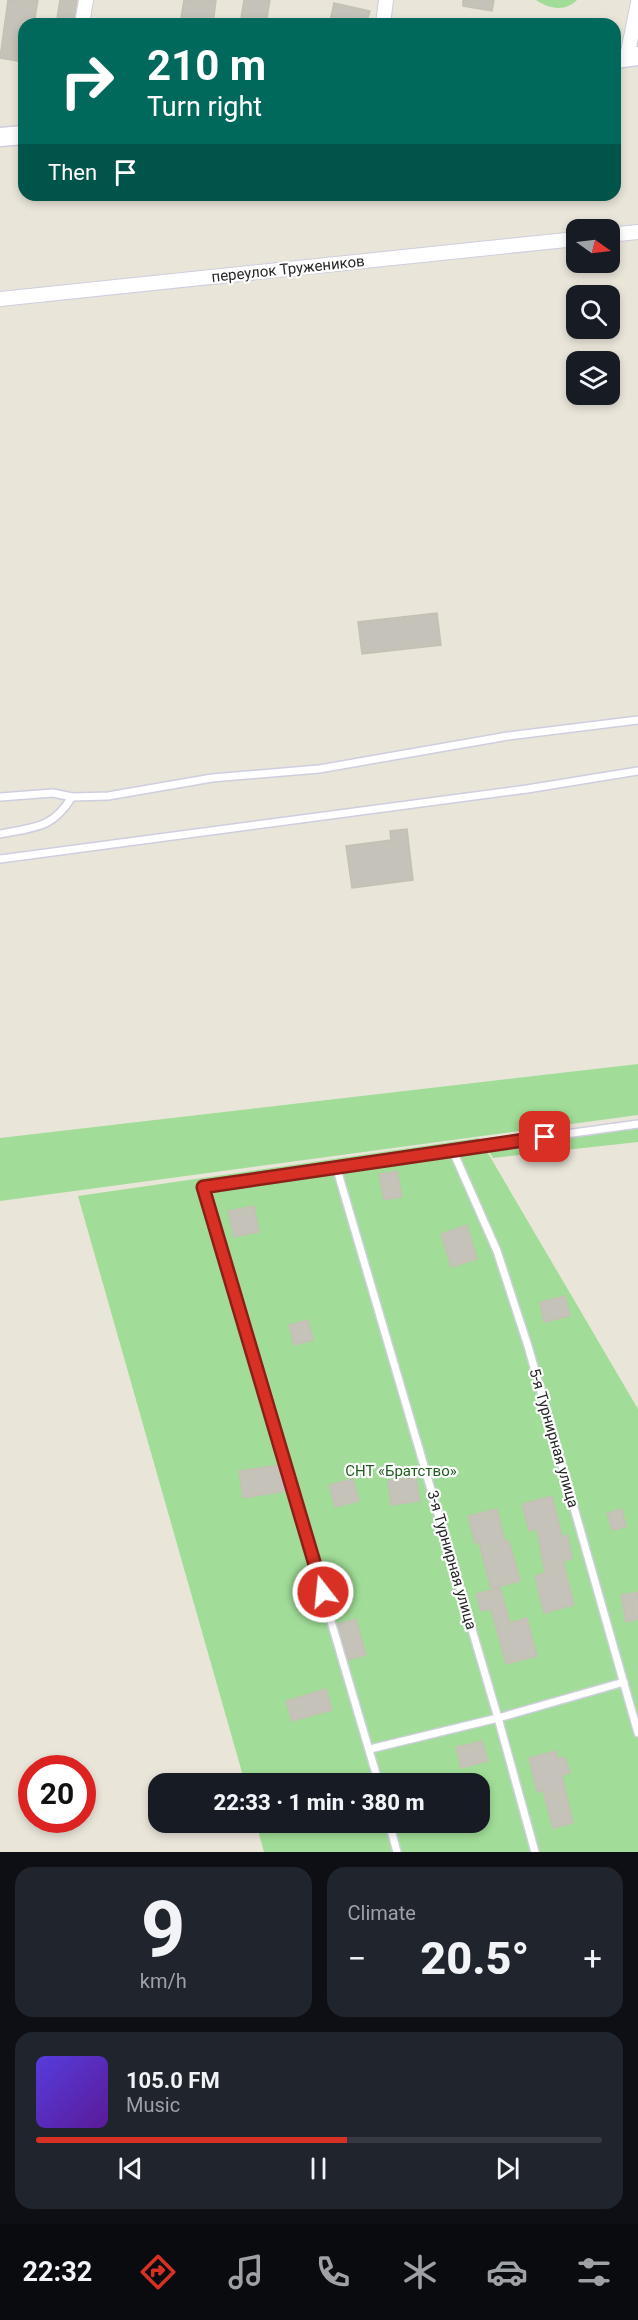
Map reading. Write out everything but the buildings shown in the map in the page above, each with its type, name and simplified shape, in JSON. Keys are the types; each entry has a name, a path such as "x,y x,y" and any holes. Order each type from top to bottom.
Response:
{"street":[{"path":"83,18 86,0"},
{"path":"384,18 386,0"},
{"path":"627,57 638,3"},
{"path":"0,137 18,136"},
{"path":"620,234 638,232"},
{"name":"переулок Тружеников","path":"0,299 566,239"}],"lane":[{"path":"0,797 53,793 72,797 108,795 212,777 319,768 508,736 638,720"},
{"path":"0,859 527,789 638,771"},
{"path":"0,834 40,826 61,815 72,797"},
{"path":"376,1773 203,1187 452,1149 638,1124"},
{"name":"5-я Турнирная улица","path":"452,1149 501,1262 528,1346 638,1733"},
{"name":"3-я Турнирная улица","path":"336,1166 535,1852"},
{"path":"370,1749 498,1718 624,1683"},
{"path":"393,1833 397,1852"}],"green space":[{"path":"536,0 577,0 562,8 557,8"},
{"path":"638,1064 638,1115 0,1201 0,1138"},
{"path":"638,1127 638,1142 493,1158 486,1147"},
{"name":"СНТ «Братство»","path":"479,1138 638,1409 638,1852 264,1852 259,1833 490,1833 490,1773 242,1773 78,1196"}],"route":[{"path":"323,1592 203,1187 545,1137"}]}
